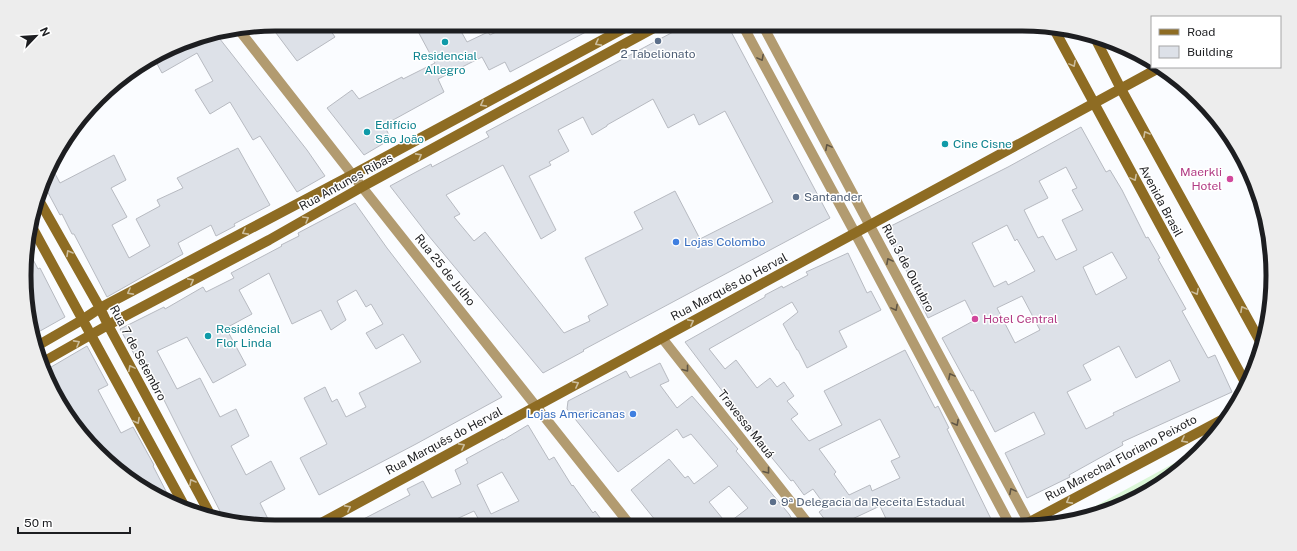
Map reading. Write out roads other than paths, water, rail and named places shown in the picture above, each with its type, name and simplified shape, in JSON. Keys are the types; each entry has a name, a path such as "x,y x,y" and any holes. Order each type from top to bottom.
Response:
{"street":[{"name":"Rua Antunes Ribas","path":"41,344 100,308 261,224 619,31"},
{"path":"636,31 638,36"},
{"name":"Rua Antunes Ribas","path":"46,360 108,325 269,240 362,187 648,31"},
{"path":"746,31 1007,520"},
{"name":"Rua 3 de Outubro","path":"766,31 1026,520"},
{"name":"Rua 25 de Julho","path":"242,33 352,175 626,520"},
{"name":"Avenida Brasil","path":"1056,34 1243,379"},
{"name":"Avenida Brasil","path":"1098,43 1121,89 1258,338"},
{"name":"Rua Marquês do Herval","path":"327,520 1154,70"},
{"path":"515,87 522,100"},
{"name":"Rua 7 de Setembro","path":"41,205 100,308 208,511"},
{"path":"261,224 269,240"},
{"path":"35,233 90,336 181,501"},
{"name":"Travessa Mauá","path":"662,338 805,520"},
{"path":"920,355 935,347"},
{"name":"Rua Marechal Floriano Peixoto","path":"1037,519 1216,423"},
{"path":"153,449 170,440"}],"place":[{"name":"2 Tabelionato","path":"658,41"},
{"name":"Residencial Allegro","path":"445,42"},
{"name":"Edifício São João","path":"367,132"},
{"name":"Cine Cisne","path":"945,144"},
{"name":"Maerkli Hotel","path":"1230,179"},
{"name":"Santander","path":"796,197"},
{"name":"Lojas Colombo","path":"676,242"},
{"name":"Hotel Central","path":"975,319"},
{"name":"Residêncial Flor Linda","path":"208,336"},
{"name":"Lojas Americanas","path":"633,414"},
{"name":"9ª Delegacia da Receita Estadual","path":"773,502"}]}
